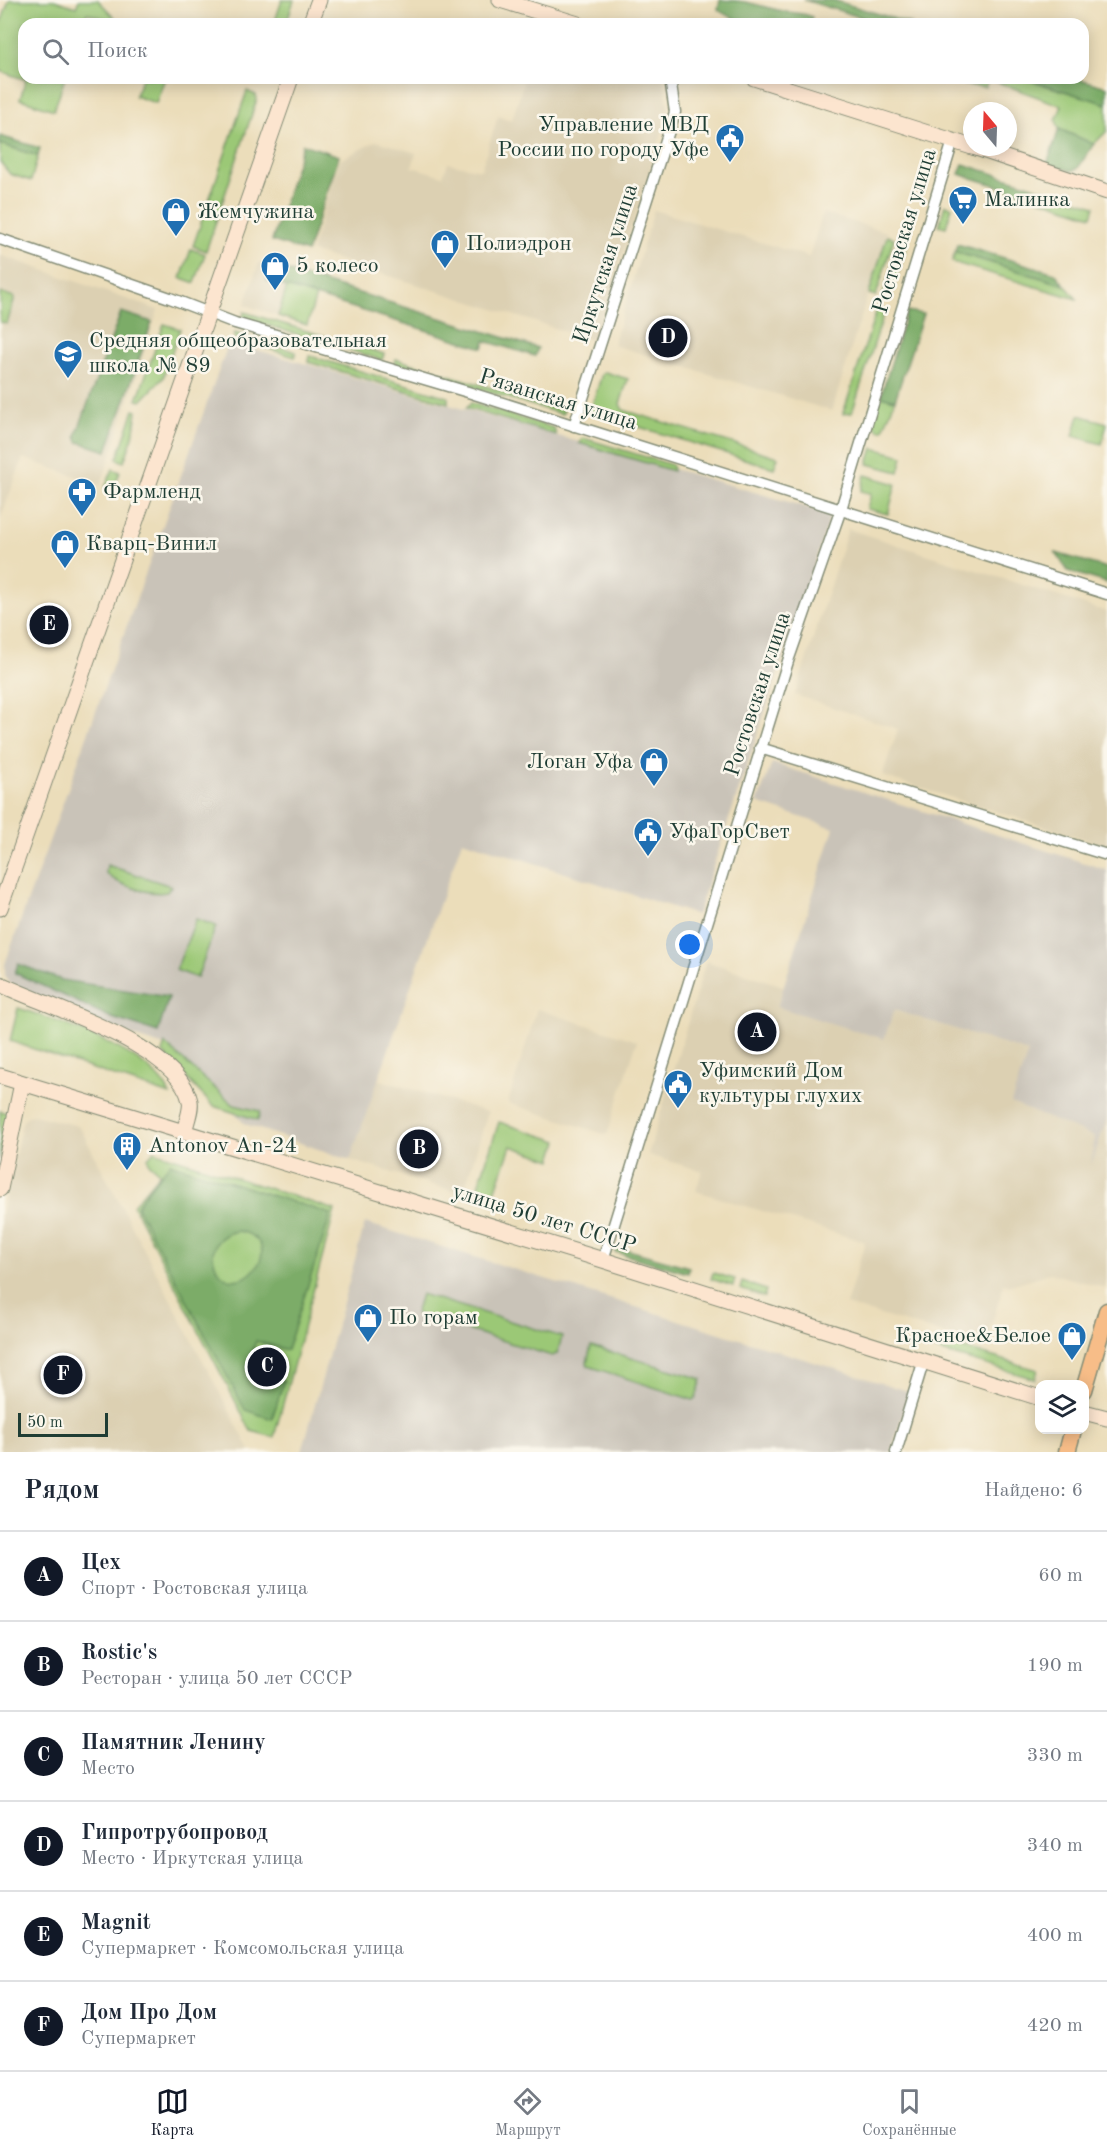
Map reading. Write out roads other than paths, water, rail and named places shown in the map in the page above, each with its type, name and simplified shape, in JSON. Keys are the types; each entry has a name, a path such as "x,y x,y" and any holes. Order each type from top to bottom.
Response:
{"main road":[{"path":"312,18 319,0"},
{"path":"500,0 558,18"},
{"path":"0,908 289,84"},
{"path":"773,84 963,144"},
{"path":"999,156 1107,192"},
{"path":"0,984 147,1049 168,1067 186,1088 191,1103 184,1132"},
{"name":"улица 50 лет СССР","path":"0,1076 603,1260 1035,1397"},
{"path":"0,1189 22,1083"},
{"path":"1087,1380 1107,1311"},
{"path":"1089,1413 1107,1418"},
{"path":"1067,1452 1072,1434"}],"street":[{"name":"Иркутская улица","path":"574,426 675,112 671,84"},
{"name":"Ростовская улица","path":"603,1260 760,748 841,509 953,141"},
{"name":"Рязанская улица","path":"0,239 235,323 574,426 1107,594"},
{"path":"760,748 1107,855"},
{"path":"896,1452 923,1363"}],"place":[{"name":"Управление МВД России по городу Уфе","path":"730,164"},
{"name":"Малинка","path":"963,226"},
{"name":"Жемчужина","path":"176,238"},
{"name":"Полиэдрон","path":"445,270"},
{"name":"5 колесо","path":"275,292"},
{"name":"Гипротрубопровод","path":"668,338"},
{"name":"Средняя общеобразовательная школа № 89","path":"68,380"},
{"name":"Фармленд","path":"82,518"},
{"name":"Кварц-Винил","path":"65,570"},
{"name":"Magnit","path":"49,625"},
{"name":"Логан Уфа","path":"654,788"},
{"name":"УфаГорСвет","path":"648,858"},
{"name":"Цех","path":"757,1032"},
{"name":"Уфимский Дом культуры глухих","path":"678,1110"},
{"name":"Rostic's","path":"419,1149"},
{"name":"Antonov An-24","path":"127,1172"},
{"name":"По горам","path":"368,1344"},
{"name":"Красное&Белое","path":"1072,1362"},
{"name":"Памятник Ленину","path":"267,1367"},
{"name":"Дом Про Дом","path":"63,1375"}]}
